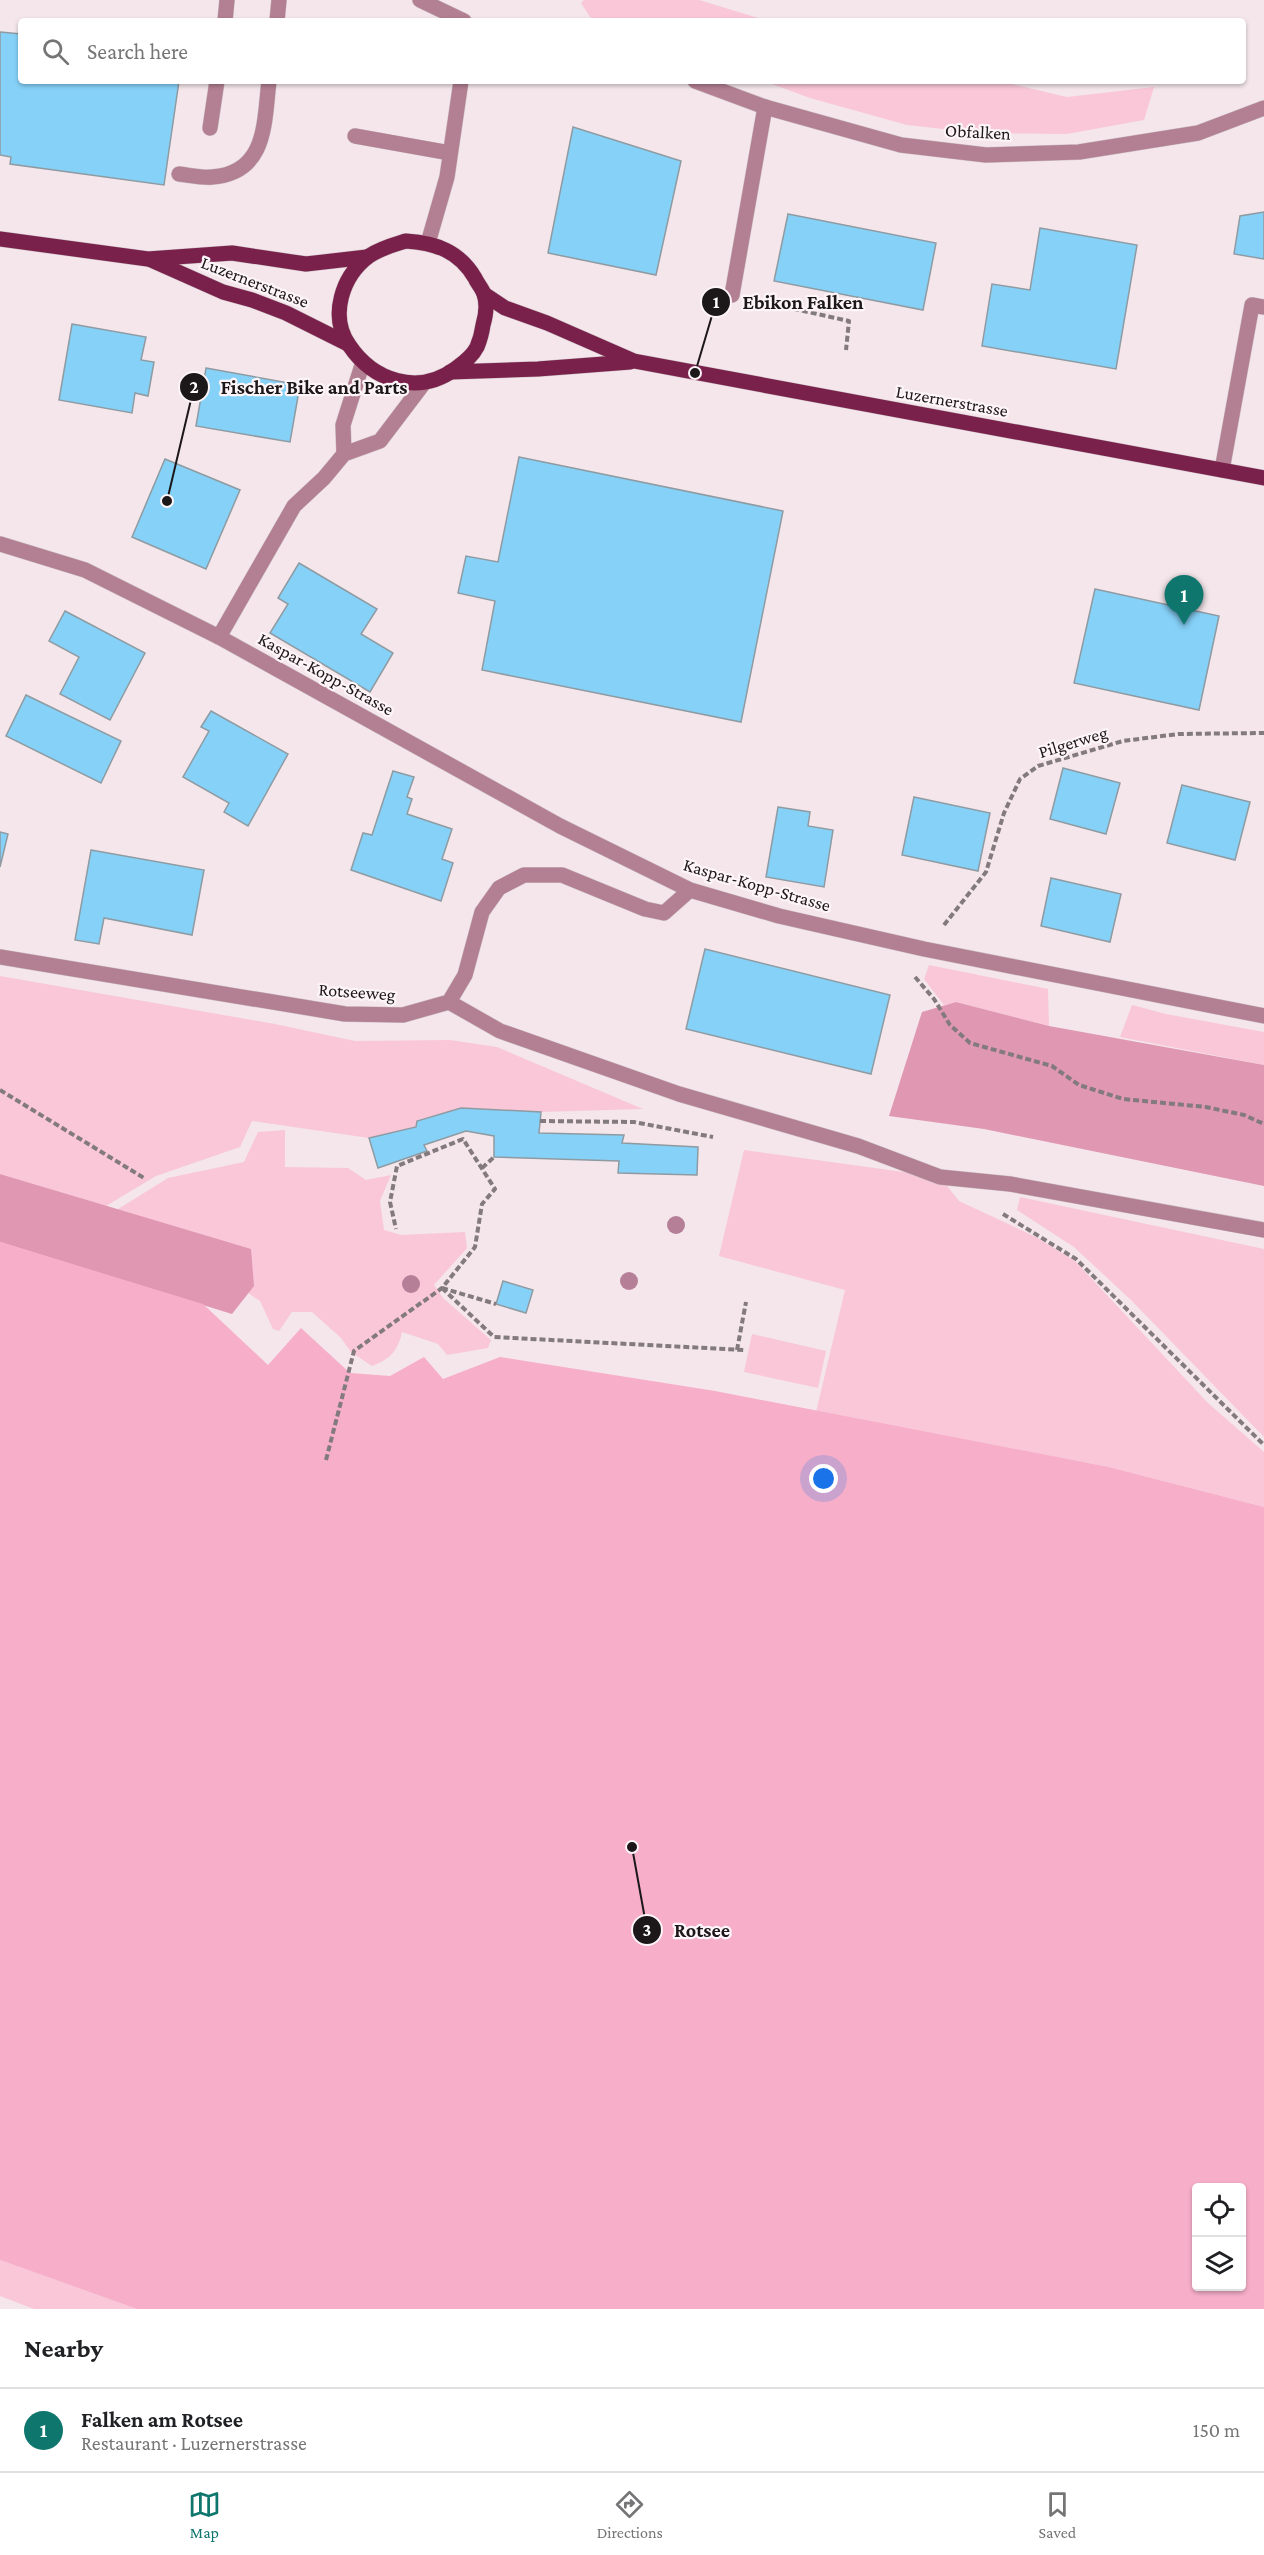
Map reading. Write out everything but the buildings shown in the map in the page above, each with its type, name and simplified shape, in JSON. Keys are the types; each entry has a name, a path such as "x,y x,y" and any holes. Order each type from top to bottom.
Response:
{"main road":[{"name":"Luzernerstrasse","path":"0,239 148,259 232,253 306,264 367,257"},
{"path":"406,241 429,243 443,247 455,255 471,272 484,294 486,314 477,348 468,359 450,372 424,383 395,381 378,373 363,362 348,344 338,315 344,286 367,257 385,246 406,241"},
{"name":"Luzernerstrasse","path":"148,259 223,292 286,313 348,344"},
{"name":"Luzernerstrasse","path":"484,294 505,308 547,323 634,362 1264,478"},
{"name":"Luzernerstrasse","path":"450,372 634,362"}],"street":[{"path":"225,18 227,0"},
{"path":"277,18 279,0"},
{"path":"420,0 458,18"},
{"path":"210,128 217,84"},
{"path":"179,174 210,178 234,173 246,165 255,154 261,140 269,84"},
{"path":"429,243 447,177 461,84"},
{"name":"Obfalken","path":"702,84 765,107 901,145 986,155 1079,152 1187,134 1264,108"},
{"path":"732,295 765,107"},
{"path":"355,136 450,153"},
{"path":"1222,470 1252,305 1264,308"},
{"path":"344,454 343,424 363,362"},
{"path":"219,637 294,506 324,478 344,454 380,441 424,383"},
{"name":"Kaspar-Kopp-Strasse","path":"0,544 85,570 219,637 560,826 690,890 779,916 924,949 1264,1016"},
{"path":"690,890 664,913 645,909 562,874 524,875 499,888 482,912 465,975 449,1002 500,1032 679,1094 858,1146 940,1177 1010,1184 1264,1230"},
{"name":"Rotseeweg","path":"0,957 345,1014 403,1015 449,1002"}],"path":[{"path":"732,295 849,321 846,350"},
{"name":"Pilgerweg","path":"924,949 986,872 1004,813 1020,779 1038,766 1123,741 1178,734 1264,733"},
{"path":"924,949 914,976 934,999 950,1025 970,1042 1052,1066 1079,1085 1123,1099 1206,1107 1244,1115 1264,1124"},
{"path":"0,1090 144,1178"},
{"path":"540,1121 634,1122 715,1137"},
{"path":"326,1461 354,1351 442,1288 476,1247 482,1204 495,1189 463,1139 397,1166 390,1202 396,1229"},
{"path":"482,1168 494,1158"},
{"path":"999,1211 1076,1259 1264,1445"},
{"path":"442,1288 496,1304"},
{"path":"442,1288 494,1337 744,1350"},
{"path":"737,1350 746,1302"}],"shaded area":[{"path":"584,0 699,0 758,18 592,18 581,3"},
{"path":"772,84 1012,84 1067,97 1154,87 1144,120 1067,134 979,133 907,125 810,98"},
{"path":"929,965 1048,989 1049,1026 956,1002 944,1005 924,979"},
{"path":"0,976 275,1024 355,1041 450,1040 497,1047 643,1109 541,1112 461,1108 417,1120 416,1127 369,1138 252,1121 240,1147 156,1176 106,1206 0,1174"},
{"path":"956,1002 1049,1026 1264,1065 1264,1186 984,1129 889,1116 922,1012"},
{"path":"1132,1005 1166,1014 1264,1032 1264,1065 1120,1037"},
{"path":"285,1130 285,1167 348,1168 366,1180 391,1175 380,1201 384,1230 401,1235 465,1232 467,1248 434,1285 443,1298 491,1340 488,1348 447,1355 438,1344 402,1332 392,1354 372,1366 351,1352 341,1338 312,1312 292,1312 279,1331 273,1329 260,1301 242,1289 57,1247 168,1178 244,1162 258,1132"},
{"path":"744,1150 940,1177 959,1201 1036,1237 1075,1261 1208,1403 1264,1452 1264,1507 1109,1467 816,1412 845,1290 719,1256"},
{"path":"0,1174 251,1249 254,1286 232,1314 0,1242"},
{"path":"1020,1197 1264,1249 1264,1437 1131,1300 1074,1247 1017,1210"},
{"path":"0,1242 203,1304 268,1365 301,1328 350,1373 390,1376 424,1357 443,1379 500,1357 715,1391 1109,1467 1264,1507 1264,2309 137,2309 0,2260"},
{"path":"752,1334 826,1351 818,1388 744,1372"},
{"path":"0,2260 137,2309 34,2309 0,2296"}],"place":[{"name":"Ebikon Falken","path":"695,373"},
{"name":"Fischer Bike and Parts","path":"167,501"},
{"name":"Falken am Rotsee","path":"1184,625"},
{"name":"Rotsee","path":"632,1847"}]}
